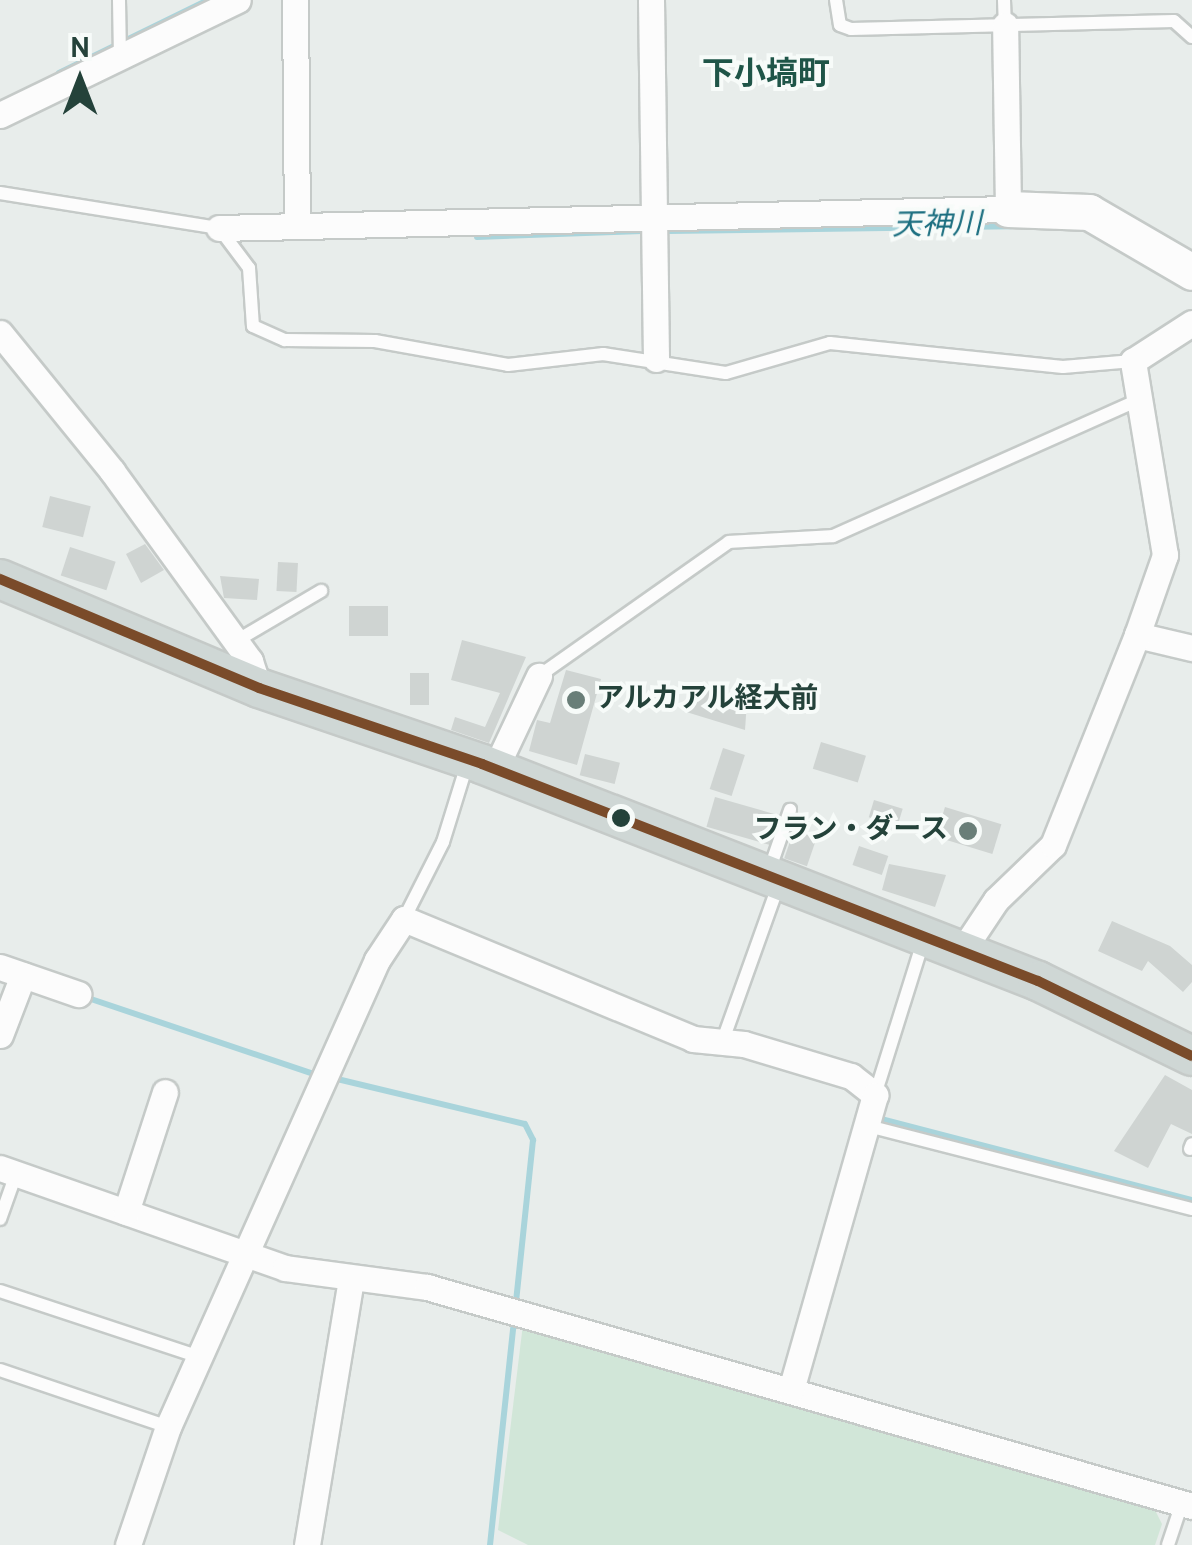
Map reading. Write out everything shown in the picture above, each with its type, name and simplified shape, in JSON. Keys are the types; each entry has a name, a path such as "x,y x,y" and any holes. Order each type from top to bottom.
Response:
{"main road":[{"path":"0,579 259,688 482,764 772,883 962,951 1192,1056"}],"street":[{"path":"0,115 238,0"},
{"path":"295,0 297,225"},
{"path":"651,0 656,359"},
{"path":"1004,12 1008,210"},
{"path":"219,228 1008,210 1089,212 1192,272"},
{"path":"962,951 984,915 1053,845 1137,635 1165,556 1136,400 1133,360 1192,322"},
{"path":"0,333 236,641 259,688"},
{"path":"1137,635 1192,648"},
{"path":"482,764 539,676"},
{"path":"128,1545 168,1427 377,960 404,920 694,1039 723,1040 851,1076 875,1094 791,1390"},
{"path":"0,1035 11,971 78,994"},
{"path":"126,1212 165,1092"},
{"path":"8,1171 246,1257 352,1280 414,1284 1189,1504"},
{"path":"307,1545 352,1280"}],"lane":[{"path":"119,0 120,58"},
{"path":"836,0 840,25 851,30 1004,12 1174,21 1192,37"},
{"path":"0,193 219,228 249,268 253,326 266,336 375,341 508,364 656,359 726,373 844,343 1064,367 1133,360"},
{"path":"539,676 729,542 833,536 1136,400"},
{"path":"236,641 322,591"},
{"path":"404,920 482,764"},
{"path":"723,1040 772,883 790,810"},
{"path":"875,1094 925,937"},
{"path":"868,1126 1192,1209"},
{"path":"0,1219 8,1171"},
{"path":"0,1291 200,1357"},
{"path":"0,1370 168,1427"},
{"path":"1168,1545 1189,1504"}],"green space":[{"path":"523,1324 1152,1504 1162,1524 1155,1545 528,1545 498,1530"}],"building":[{"path":"50,496 91,506 83,537 42,527"},
{"path":"145,544 164,570 141,583 126,554"},
{"path":"70,547 116,562 106,590 61,576"},
{"path":"278,562 298,563 296,592 276,591"},
{"path":"220,576 259,579 257,600 224,598"},
{"path":"349,606 388,606 388,636 349,636"},
{"path":"462,640 526,657 489,743 451,730 455,717 485,727 500,693 451,680"},
{"name":"アルカアル経大前","path":"566,670 601,679 577,765 529,751 537,720 550,723"},
{"path":"410,673 429,673 429,705 410,705"},
{"path":"696,686 747,701 745,730 683,711"},
{"path":"821,742 866,756 858,783 813,769"},
{"path":"723,748 745,755 732,796 710,789"},
{"path":"585,754 620,763 615,784 580,775"},
{"path":"715,797 778,815 770,845 706,827"},
{"path":"874,800 903,809 897,826 869,817"},
{"name":"フラン・ダース","path":"945,807 1001,824 992,854 936,837"},
{"path":"794,830 817,838 807,866 784,858"},
{"path":"859,846 888,856 882,875 852,865"},
{"path":"889,864 946,875 935,907 882,890"},
{"path":"1112,921 1170,946 1192,965 1192,982 1183,992 1148,961 1142,971 1098,951"},
{"path":"1165,1075 1192,1090 1192,1134 1171,1124 1148,1168 1114,1151"}],"waterway":[{"path":"59,73 208,0"},
{"name":"天神川","path":"667,231 1011,226"},
{"name":"天神川","path":"477,237 642,231"},
{"path":"85,997 320,1076"},
{"path":"333,1078 525,1124 533,1140 516,1303"},
{"path":"881,1119 1192,1200"},
{"path":"490,1545 513,1328"}],"transit line":[{"path":"0,579 259,688 482,764 1038,981 1192,1056"}],"place":[{"name":"アルカアル経大前","path":"576,700"},
{"name":"フラン・ダース","path":"968,831"}],"district":[{"name":"下小塙町","path":"766,76"}]}
